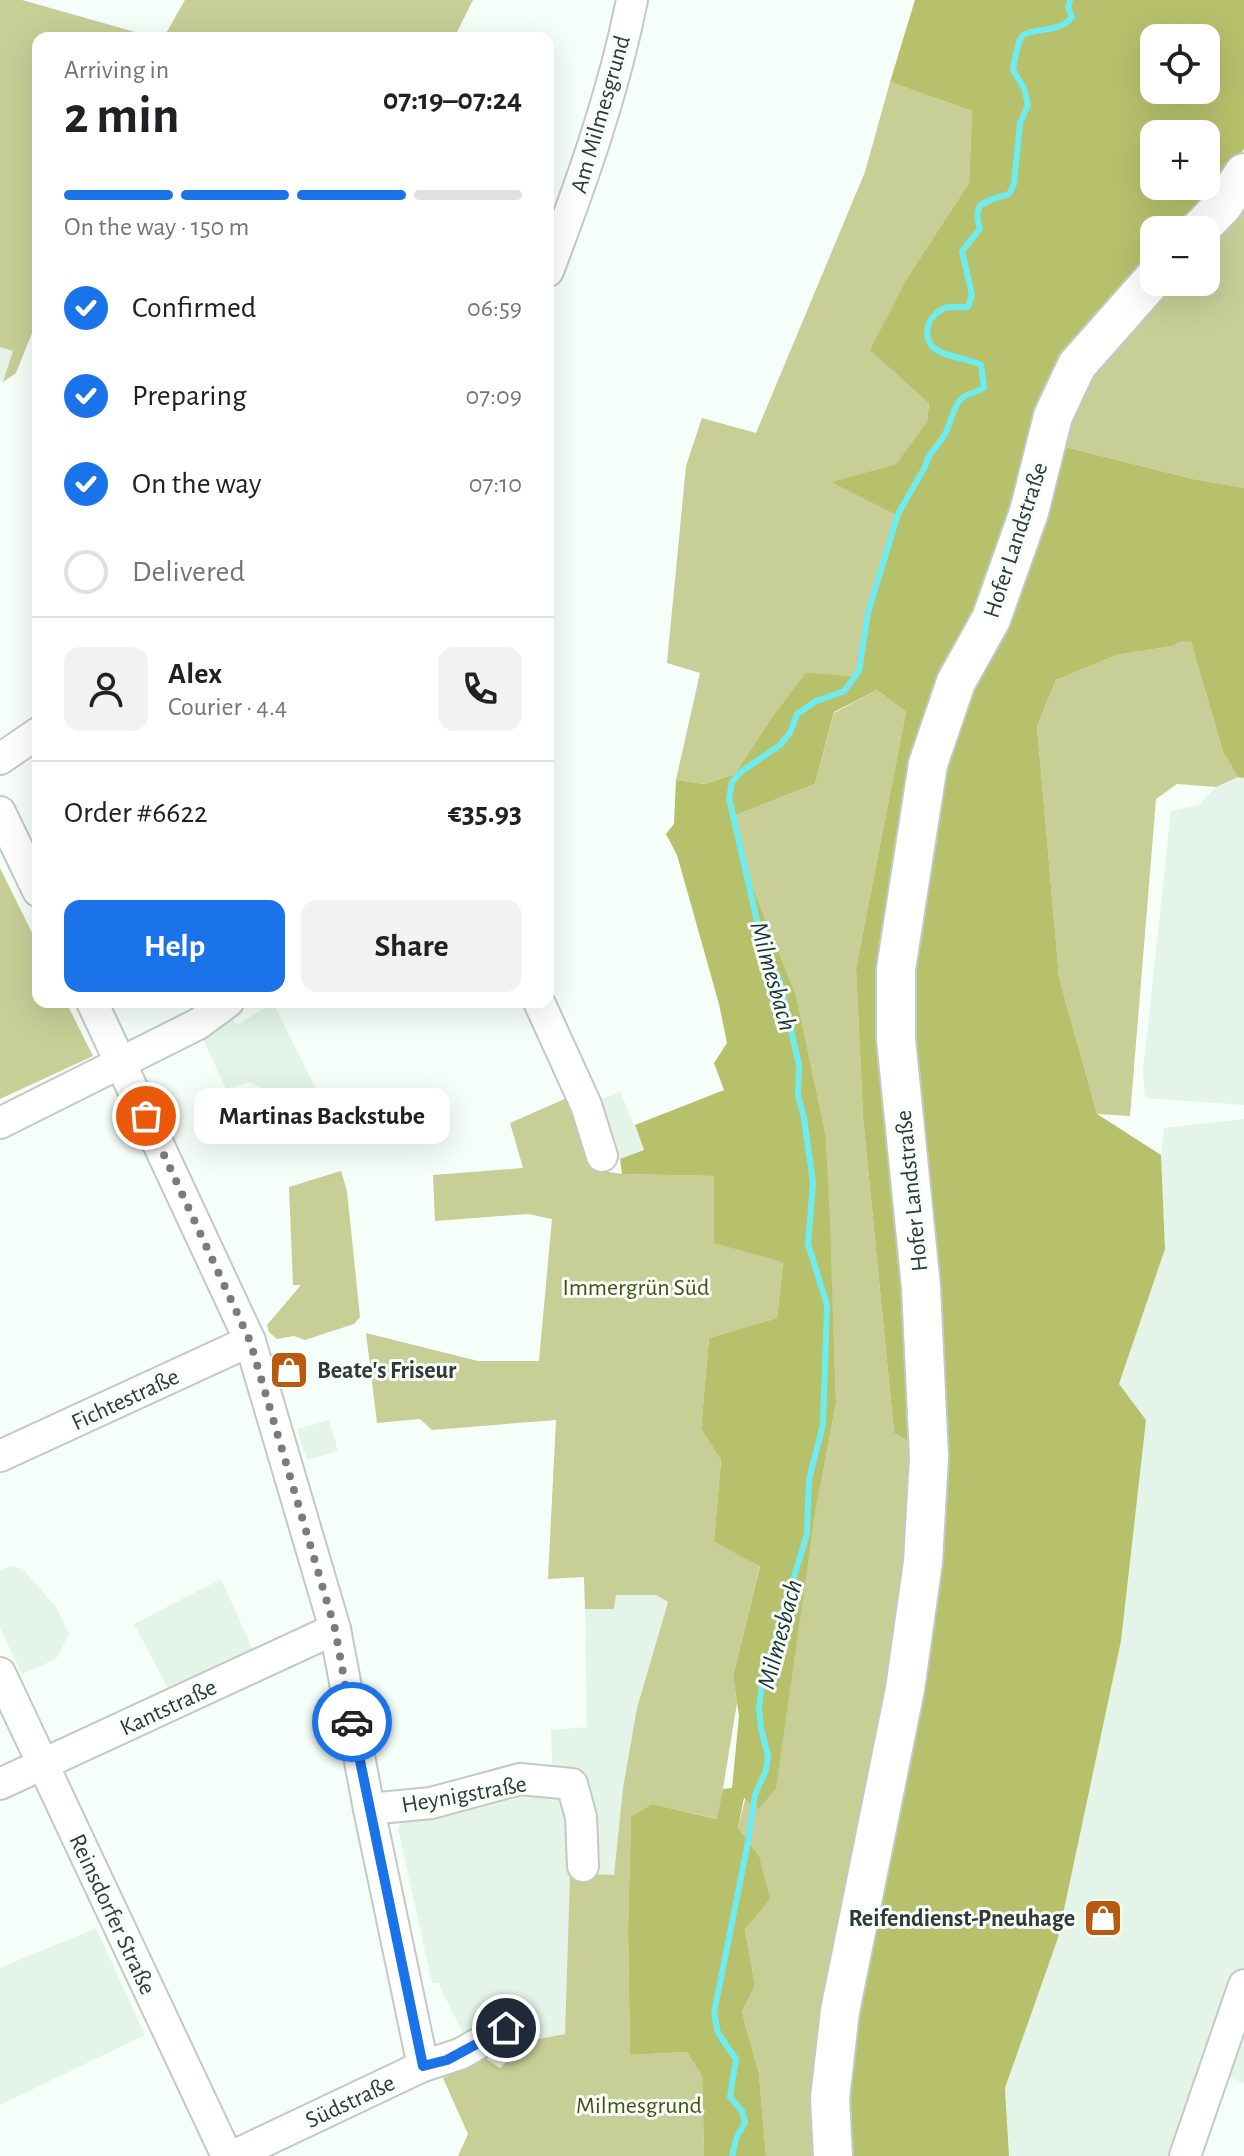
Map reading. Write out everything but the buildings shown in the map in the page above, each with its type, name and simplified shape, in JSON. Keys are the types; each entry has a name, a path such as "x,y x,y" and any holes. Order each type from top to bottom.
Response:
{"main road":[{"path":"1212,216 1244,173"},
{"name":"Hofer Landstraße","path":"833,2156 830,2098 840,2011 905,1689 923,1562 929,1457 921,1287 896,1039 896,969 923,794 928,764 956,682 991,619 1029,512 1053,416 1077,365 1140,294"}],"street":[{"name":"Am Milmesgrund","path":"554,255 591,157 619,61 632,0"},
{"path":"0,759 32,737"},
{"path":"0,812 32,879"},
{"path":"95,1008 250,1341 335,1629 423,2066"},
{"path":"0,1123 122,1064 198,1024 220,1008"},
{"path":"542,1008 586,1105 602,1156"},
{"name":"Fichtestraße","path":"0,1456 250,1341"},
{"name":"Kantstraße","path":"0,1784 335,1629"},
{"name":"Reinsdorfer Straße","path":"0,1673 230,2156"},
{"name":"Heynigstraße","path":"369,1809 431,1803 520,1779 572,1784 581,1817 583,1866"},
{"path":"1185,2156 1244,1985"},
{"name":"Südstraße","path":"230,2156 423,2066 447,2060 506,2028"}],"shaded area":[{"path":"0,347 13,351 3,382 0,381"},
{"path":"1238,777 1244,778 1244,1105 1145,1098 1143,1072 1171,811 1199,805 1216,787"},
{"path":"265,1008 276,1008 318,1093 291,1102 249,1082 226,1089 201,1035 231,1018 237,1025"},
{"path":"620,1091 644,1150 620,1159 597,1102"},
{"path":"1244,1119 1244,2083 1202,2067 1169,2156 1009,2156 1005,2088 1058,1938 1121,1641 1119,1384 1165,1249 1161,1159 1164,1128"},
{"path":"329,1420 338,1451 307,1460 297,1429"},
{"path":"11,1566 23,1569 56,1607 69,1634 56,1659 22,1674 0,1628 0,1571"},
{"path":"221,1579 253,1650 169,1690 134,1624"},
{"path":"616,1595 656,1595 668,1602 637,1708 623,1788 614,1875 570,1874 565,2034 523,2042 465,2037 438,1983 432,1983 398,1828 407,1815 532,1792 553,1801 551,1730 587,1727 585,1609 614,1609"},
{"path":"96,1928 145,2035 0,2105 0,1968"}],"green space":[{"path":"0,0 22,0 135,32 32,32 32,333 16,373 3,382 13,351 0,347"},
{"path":"185,0 473,0 457,32 167,32"},
{"path":"915,0 1244,0 1244,149 1220,181 1220,120 1140,120 1140,200 1202,200 1186,216 1140,216 1140,264 1064,353 1038,402 1018,509 890,902 916,1446 894,1433 863,1117 856,968 906,712 877,690 834,712 815,784 733,816 742,861 796,995 826,1136 836,1403 814,1520 776,1788 759,1809 744,1798 738,1828 759,1856 770,1899 745,1929 755,1986 742,2012 759,2074 766,2156 704,2156 702,2076 687,2052 630,2055 628,1929 631,1817 652,1804 717,1819 723,1789 732,1788 739,1716 733,1676 760,1566 714,1542 721,1460 701,1429 709,1338 777,1318 783,1262 714,1243 714,1176 622,1174 620,1159 644,1150 635,1125 724,1090 714,1063 727,1043 719,1004 677,855 666,834 674,824 676,780 705,784 735,774 770,720 806,673 854,676 861,660 866,614 896,515 831,482 896,464 927,422 929,403 870,350 909,275 969,183 972,111 890,82"},
{"path":"890,82 972,111 969,183 909,275 929,403 927,423 896,464 832,482 896,515 866,614 861,660 854,676 806,674 770,720 735,774 705,784 676,780 700,673 667,663 686,466 702,418 756,433 865,172"},
{"path":"1244,201 1244,488 1193,479 1061,446 1087,380 1153,296 1220,296 1220,225"},
{"path":"1061,446 1193,479 1244,488 1244,778 1238,777 1223,752 1191,642 1181,641 1173,646 1117,655 1056,680 1037,726 1059,977 1097,1114 1161,1155 1165,1249 1119,1384 1146,1420 1121,1641 1058,1938 1005,2088 1009,2156 845,2156 844,2100 937,1557 915,1041 919,900 938,770"},
{"path":"1181,640 1191,642 1223,752 1238,777 1216,787 1177,784 1156,799 1130,1116 1097,1114 1059,977 1037,726 1056,680 1117,655 1173,646"},
{"path":"877,690 906,712 856,968 863,1117 894,1433 916,1446 909,1551 822,2036 818,2156 766,2156 759,2074 742,2012 755,1986 745,1929 759,1856 738,1828 814,1520 836,1403 826,1136 796,995 742,861 733,816 815,784 834,713"},
{"path":"0,868 32,933 32,1008 69,1008 93,1056 0,1099"},
{"name":"Immergrün Süd","path":"567,1098 595,1170 622,1174 714,1176 783,1261 777,1318 709,1338 701,1429 721,1460 714,1542 760,1565 733,1676 737,1703 718,1819 652,1804 631,1818 628,1929 630,2055 687,2052 702,2076 704,2156 458,2156 468,2134 443,2078 485,2058 500,2068 509,2059 501,2053 476,2051 517,2030 523,2042 565,2034 570,1873 614,1875 623,1788 637,1708 668,1602 656,1595 616,1595 614,1609 585,1609 584,1577 548,1579 556,1420 432,1430 420,1419 377,1423 366,1333 478,1361 539,1361 552,1219 528,1214 435,1221 433,1175 523,1168 510,1123"},
{"path":"341,1171 347,1191 360,1317 354,1324 305,1340 294,1336 277,1339 269,1332 267,1325 301,1285 293,1285 289,1187"}],"waterway":[{"name":"Milmesbach","path":"732,2156 737,2136 745,2123 742,2111 730,2097 736,2059 718,2033 714,2013 755,1795 766,1770 768,1755 759,1708 762,1683 807,1534 809,1479 823,1425 827,1305 808,1244 813,1183 798,1096 799,1065 780,982 762,943 729,798 732,782 742,771 780,745 790,733 797,714 816,701 844,691 859,671 868,613 898,514 945,434 958,402 984,387 981,365 938,351 928,340 928,326 942,310 968,307 972,295 962,251 980,229 977,213 982,204 1009,194 1014,184 1020,123 1028,105 1024,88 1013,70 1019,42 1025,34 1066,23 1072,17 1068,7 1070,0"}],"way so far":[{"path":"146,1116 250,1341 335,1629 352,1722"}],"place":[{"name":"Martinas Backstube","path":"146,1116"},
{"name":"Beate's Friseur","path":"289,1370"},
{"name":"Reifendienst-Pneuhage","path":"1103,1918"}],"route":[{"path":"352,1722 423,2066 447,2060 506,2028"}],"park label":[{"name":"Milmesgrund","path":"639,2105"}]}
